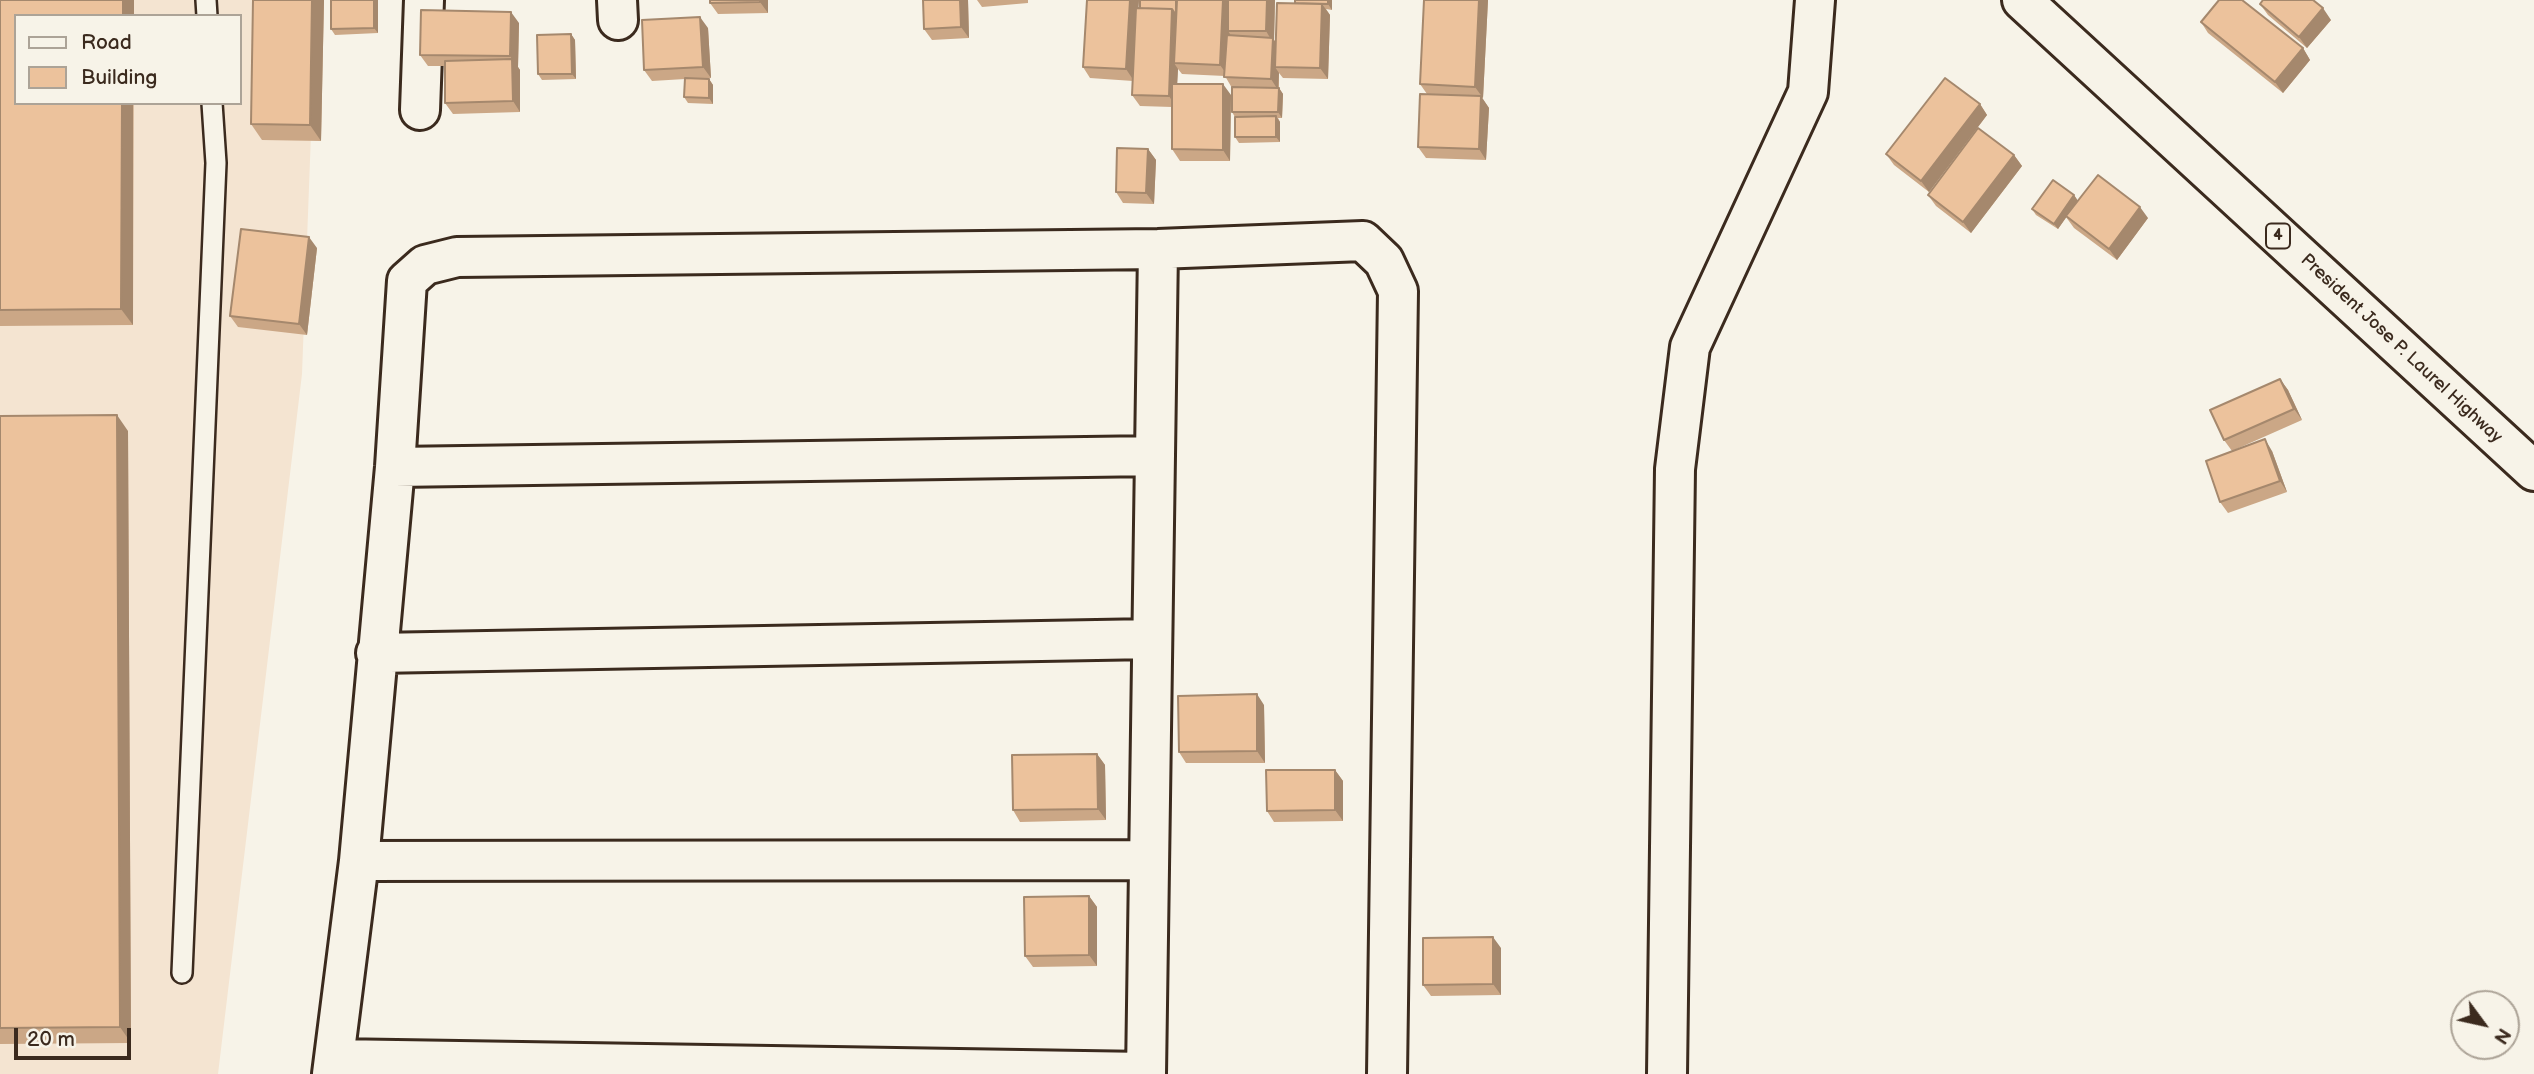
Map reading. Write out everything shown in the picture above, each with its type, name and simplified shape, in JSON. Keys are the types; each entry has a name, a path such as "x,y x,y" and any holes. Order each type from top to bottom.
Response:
{"main road":[{"path":"420,110 424,0"},
{"path":"1667,1074 1675,469 1690,348 1808,92 1815,0"},
{"name":"President Jose P. Laurel Highway","path":"2022,0 2534,471"},
{"path":"1158,250 1146,1073 333,1067 359,860 395,467 407,281 425,265 457,257 1158,250 1363,242 1384,261 1398,291 1387,1074"},
{"path":"395,467 1155,456"},
{"path":"376,653 1152,639"},
{"path":"359,860 1149,860"}],"lane":[{"path":"182,973 216,163 212,105"}],"shaded area":[{"path":"0,0 316,0 302,374 218,1074 0,1074"}],"building":[{"path":"0,0 123,0 123,14 14,14 14,105 122,105 121,309 0,310"},
{"path":"253,0 312,0 310,125 251,124"},
{"path":"331,0 374,0 374,28 331,29"},
{"path":"710,0 760,0 760,2 710,3"},
{"path":"923,0 960,0 961,27 924,29"},
{"path":"1087,0 1130,0 1126,69 1083,67"},
{"path":"1140,0 1176,0 1176,15 1172,9 1140,8"},
{"path":"1177,0 1223,0 1220,65 1174,63"},
{"path":"1228,0 1267,0 1266,31 1228,31"},
{"path":"1295,0 1328,0 1328,4 1295,3"},
{"path":"1424,0 1479,0 1475,87 1420,84"},
{"path":"2219,0 2242,0 2303,48 2275,82 2201,22"},
{"path":"2263,0 2313,0 2323,8 2299,37 2260,4"},
{"path":"1277,3 1322,4 1320,68 1275,67"},
{"path":"1136,8 1172,9 1169,96 1132,95"},
{"path":"421,10 511,12 510,56 420,55"},
{"path":"700,17 703,67 644,70 642,20"},
{"path":"571,34 572,74 538,74 537,35"},
{"path":"1227,35 1273,38 1271,79 1224,77"},
{"path":"512,59 513,101 445,103 445,61"},
{"path":"685,78 709,79 709,98 684,97"},
{"path":"1945,78 1980,104 1921,181 1886,154"},
{"path":"1172,84 1223,84 1223,150 1172,149"},
{"path":"1232,87 1279,88 1278,112 1232,112"},
{"path":"1420,94 1481,96 1479,149 1418,147"},
{"path":"1276,116 1276,137 1235,137 1235,117"},
{"path":"1978,128 2014,155 1963,222 1928,195"},
{"path":"1117,148 1148,149 1146,193 1116,192"},
{"path":"2098,175 2140,207 2109,249 2066,216"},
{"path":"2053,180 2074,195 2054,224 2032,209"},
{"path":"241,229 309,237 299,324 230,316"},
{"path":"2280,379 2294,409 2224,440 2210,410"},
{"path":"117,415 120,1027 0,1028 0,416"},
{"path":"2265,439 2280,481 2220,502 2206,461"},
{"path":"1257,694 1257,751 1179,752 1178,696"},
{"path":"1097,754 1098,809 1013,810 1012,755"},
{"path":"1266,770 1335,770 1335,810 1267,811"},
{"path":"1089,896 1089,955 1025,956 1024,897"},
{"path":"1493,937 1493,984 1423,985 1423,938"}]}
